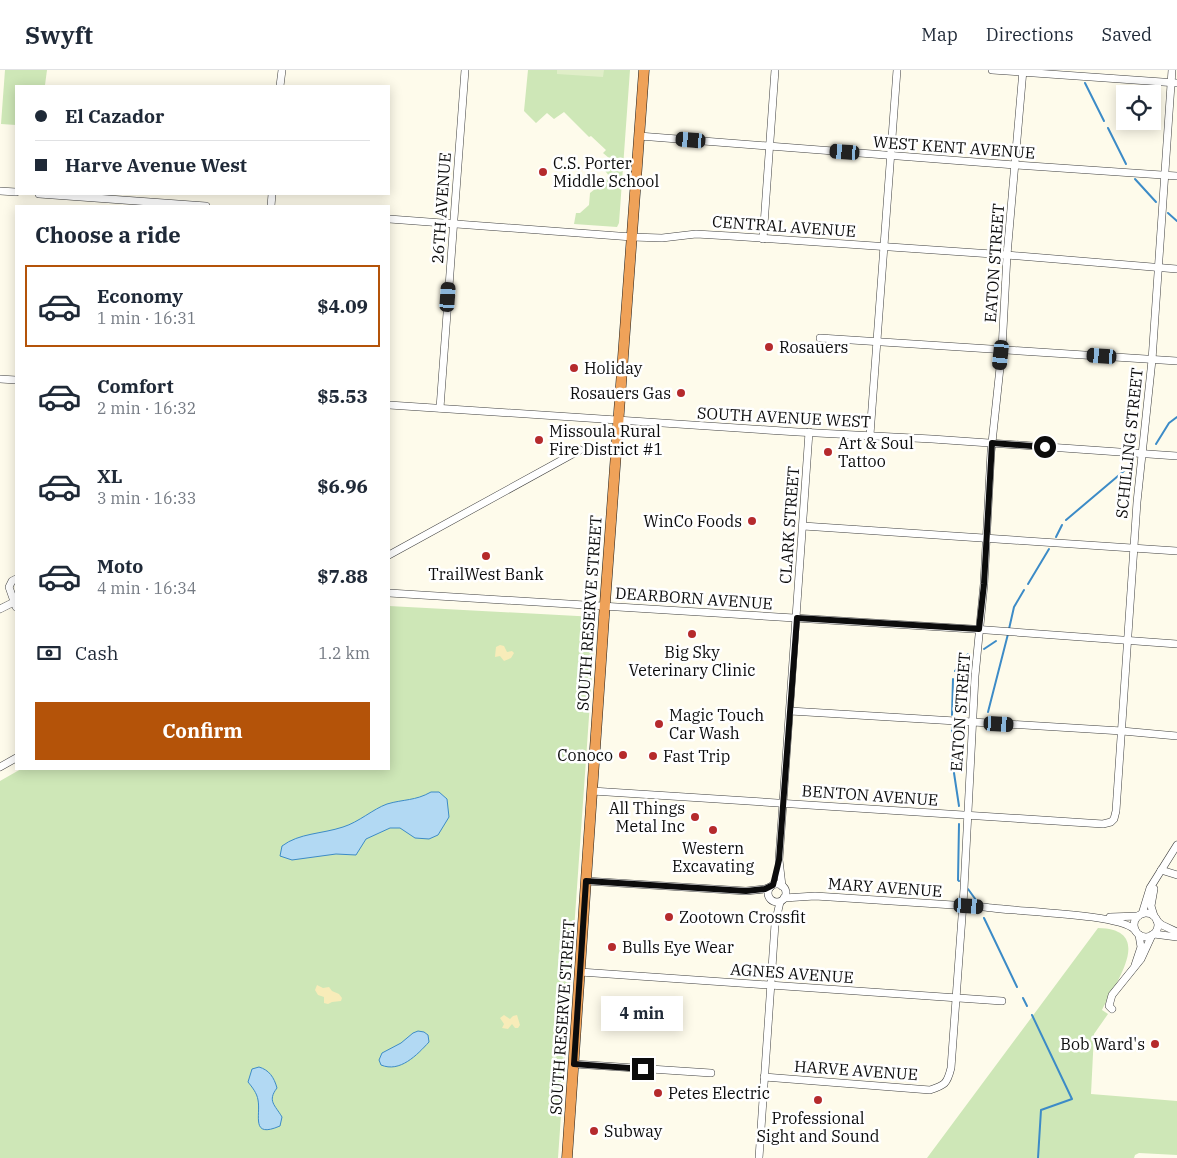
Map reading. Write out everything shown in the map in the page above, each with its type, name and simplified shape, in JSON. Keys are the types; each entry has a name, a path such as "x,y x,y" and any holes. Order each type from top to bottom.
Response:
{"highway":[{"name":"SOUTH RESERVE STREET","path":"567,1158 604,606 644,70"}],"street":[{"path":"280,85 282,70"},
{"name":"26TH AVENUE","path":"440,408 465,70"},
{"path":"763,239 775,70"},
{"path":"870,435 897,70"},
{"path":"992,70 1174,83"},
{"name":"SCHILLING STREET","path":"1114,819 1122,731 1126,640 1132,595 1133,548 1152,360 1157,268 1174,83 1172,70"},
{"name":"EATON STREET","path":"944,1085 951,1068 972,723 987,539 992,443 1002,349 1007,255 1023,71"},
{"name":"WEST KENT AVENUE","path":"639,136 1177,176"},
{"path":"0,191 15,192"},
{"path":"48,195 131,204 168,205"},
{"name":"CENTRAL AVENUE","path":"390,219 632,237 662,238 696,234 1007,255 1177,269"},
{"path":"820,338 1177,362"},
{"path":"0,379 15,380"},
{"name":"SOUTH AVENUE WEST","path":"390,405 1177,456"},
{"name":"CLARK STREET","path":"779,860 809,432"},
{"path":"390,554 580,450"},
{"path":"803,526 1177,551"},
{"path":"0,609 15,604 9,586 15,580"},
{"name":"DEARBORN AVENUE","path":"390,593 979,629 1177,644"},
{"path":"790,711 1177,736"},
{"path":"0,767 15,759"},
{"name":"BENTON AVENUE","path":"592,792 1103,824 1114,819"},
{"path":"1134,967 1140,947 1134,922 1140,915 1150,888 1177,845"},
{"path":"759,1158 775,924 768,893 772,886 779,860"},
{"path":"775,924 782,900 783,888 779,860"},
{"path":"1161,870 1177,875"},
{"path":"1112,1008 1109,1006 1109,1001 1112,995 1145,953 1149,940 1158,928 1152,911 1152,901 1155,884 1161,870"},
{"path":"586,881 746,891"},
{"name":"MARY AVENUE","path":"746,891 765,889 772,886 814,896 1102,918 1128,924 1137,932"},
{"name":"MARY AVENUE","path":"746,891 758,893 771,900 814,896"},
{"path":"1140,915 1150,914 1162,925 1177,932"},
{"name":"MARY AVENUE","path":"1102,918 1140,915"},
{"path":"1137,932 1146,937 1153,935 1177,937"},
{"name":"AGNES AVENUE","path":"580,972 1002,1001"},
{"path":"574,1064 711,1073"},
{"name":"HARVE AVENUE","path":"764,1077 930,1090 944,1085"}],"green space":[{"path":"5,70 47,70 45,85 15,85 15,125 1,124"},
{"path":"528,70 630,70 619,223 617,227 574,224 576,213 580,213 589,205 590,193 610,177 602,167 609,158 603,153 606,150 591,136 589,137 564,112 554,119 547,113 536,123 524,111"},
{"path":"557,70 604,70 603,77 557,74"},
{"path":"390,606 596,617 558,1158 0,1158 0,781 19,770 390,770"},
{"path":"1098,928 1116,931 1125,938 1128,948 1127,960 1122,973 1102,1010 1108,1014 1094,1034 1091,1094 1177,1101 1177,1155 1139,1153 1134,1158 927,1158"}],"sand":[{"path":"504,646 507,652 512,651 514,653 511,658 504,661 500,656 495,657 496,647"},
{"path":"317,985 323,988 329,987 332,991 339,994 342,998 341,1001 324,1003 324,997 318,995 315,990"},
{"path":"504,1015 510,1019 517,1015 520,1025 518,1028 515,1028 512,1024 508,1029 502,1028 504,1024 500,1018"}],"water":[{"path":"431,792 439,792 447,799 449,817 438,835 429,839 415,838 400,828 390,828 366,839 356,855 336,854 292,860 280,856 282,846 303,836 343,827 387,804 415,798"},
{"path":"418,1031 428,1035 429,1042 419,1052 401,1065 388,1067 381,1065 379,1060 382,1053"},
{"path":"259,1067 271,1074 277,1088 272,1100 282,1117 280,1126 264,1130 259,1124 257,1097 248,1082 252,1069"}],"waterway":[{"path":"1085,83 1104,121"},
{"path":"1108,128 1126,164"},
{"path":"1135,179 1156,202"},
{"path":"1168,213 1177,221"},
{"path":"1156,444 1169,423 1177,417"},
{"path":"1066,520 1131,465"},
{"path":"1056,537 1062,525"},
{"path":"1028,584 1049,549"},
{"path":"1009,629 1014,607 1024,590"},
{"path":"988,712 1008,634"},
{"path":"984,649 996,641"},
{"path":"955,671 968,654"},
{"path":"952,715 953,679"},
{"path":"952,728 952,762"},
{"path":"954,773 959,806"},
{"path":"959,824 959,881"},
{"path":"968,889 976,900"},
{"path":"984,918 1017,987"},
{"path":"1023,998 1027,1006"},
{"path":"1032,1015 1072,1099 1041,1110 1038,1158"}],"place":[{"name":"C.S. Porter Middle School","path":"543,172"},
{"name":"Rosauers","path":"769,347"},
{"name":"Holiday","path":"574,368"},
{"name":"Rosauers Gas","path":"681,393"},
{"name":"Missoula Rural Fire District #1","path":"539,440"},
{"name":"Art & Soul Tattoo","path":"828,452"},
{"name":"WinCo Foods","path":"752,521"},
{"name":"TrailWest Bank","path":"486,556"},
{"name":"Big Sky Veterinary Clinic","path":"692,634"},
{"name":"Magic Touch Car Wash","path":"659,724"},
{"name":"Conoco","path":"623,755"},
{"name":"Fast Trip","path":"653,756"},
{"name":"All Things Metal Inc","path":"695,817"},
{"name":"Western Excavating","path":"713,830"},
{"name":"Zootown Crossfit","path":"669,917"},
{"name":"Bulls Eye Wear","path":"612,947"},
{"name":"Bob Ward's","path":"1155,1044"},
{"name":"Petes Electric","path":"658,1093"},
{"name":"Professional Sight and Sound","path":"818,1100"},
{"name":"Subway","path":"594,1131"}],"route":[{"path":"643,1069 574,1064 586,881 746,891 765,889 773,885 779,860 797,618 979,629 984,584 992,443 1045,447"}]}
